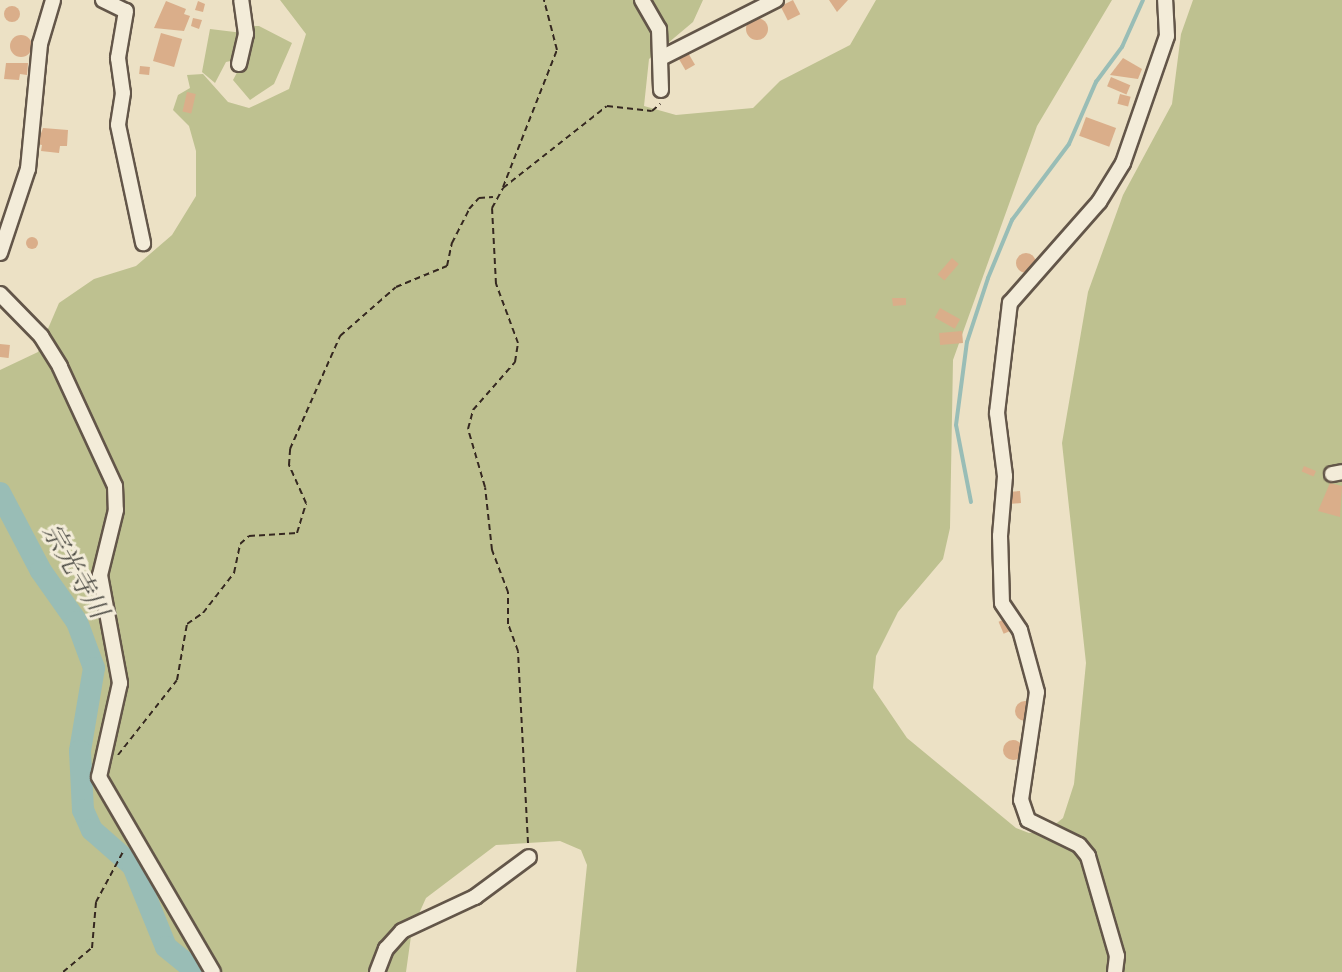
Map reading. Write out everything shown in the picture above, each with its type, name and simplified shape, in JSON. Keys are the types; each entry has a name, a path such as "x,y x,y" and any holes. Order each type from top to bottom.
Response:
{"street":[{"path":"0,253 28,169 40,44 53,0"},
{"path":"103,0 130,4 118,125 143,243"},
{"path":"239,64 246,34 241,0"},
{"path":"642,0 659,29 661,90"},
{"path":"661,58 776,0"},
{"path":"1115,972 1117,956 1088,856 1079,845 1028,820 1021,800 1037,692 1020,630 1002,603 1005,476 997,413 1007,312 1099,202 1123,163 1167,36 1165,0"},
{"path":"0,294 41,336 60,367 115,486 116,510 100,575 120,683 99,777 131,838 213,972"},
{"path":"377,972 386,949 402,931 475,897 529,857"}],"path":[{"path":"503,188 557,50 544,0"},
{"path":"529,857 518,651 508,624 508,592 492,550 485,487 468,429 473,410 515,362 518,343 496,284 495,197 607,106 652,111 660,104 661,90"},
{"path":"115,763 136,726 163,702 177,680 187,624 203,613 234,573 240,544 249,536 297,533 306,503 289,465 290,449 340,336 396,287 447,266 452,243 469,209 479,198 495,197"},
{"path":"63,972 92,948 96,902 131,838"}],"green space":[{"path":"280,0 703,0 693,22 649,59 644,106 676,115 753,108 780,81 850,45 876,0 1112,0 1037,126 953,360 950,528 943,559 898,612 876,656 873,688 907,738 1016,828 1029,833 1047,831 1063,818 1074,784 1086,663 1062,443 1088,292 1123,195 1172,104 1181,34 1193,0 1342,0 1342,972 576,972 587,865 581,850 560,841 496,845 426,898 412,929 406,972 0,972 0,370 38,352 59,303 94,279 136,266 172,235 196,196 196,151 189,126 173,110 178,95 190,88 187,75 203,74 228,102 249,108 289,89 306,34"},
{"path":"248,26 259,26 292,43 274,84 250,100 233,80 241,65"},
{"path":"210,29 243,33 235,60 226,62 215,83 202,72"}],"building":[{"path":"793,0 800,14 788,21 781,6"},
{"path":"829,0 848,0 837,12"},
{"path":"166,1 186,9 184,14 190,16 184,31 154,28"},
{"path":"198,1 205,4 203,12 195,10"},
{"path":"12,6 20,14 12,22 4,14"},
{"path":"193,18 202,20 199,29 191,26"},
{"path":"757,18 765,21 768,29 765,37 757,40 749,37 746,29 749,21"},
{"path":"161,33 182,39 174,67 153,61"},
{"path":"21,35 32,46 21,57 10,46"},
{"path":"687,51 695,65 685,70 677,56"},
{"path":"1123,58 1142,69 1138,79 1110,75"},
{"path":"6,63 28,63 27,75 20,74 19,80 4,79"},
{"path":"140,66 150,67 149,75 139,74"},
{"path":"1111,77 1130,85 1126,94 1107,86"},
{"path":"187,92 196,94 191,114 183,111"},
{"path":"1120,94 1131,97 1128,107 1117,104"},
{"path":"1086,117 1116,128 1109,147 1079,136"},
{"path":"43,128 68,130 67,146 60,146 59,153 41,151 42,145 37,144"},
{"path":"32,237 38,243 32,249 26,243"},
{"path":"1026,253 1033,256 1036,263 1033,270 1026,273 1019,270 1016,263 1019,256"},
{"path":"952,258 959,264 944,281 938,275"},
{"path":"892,298 906,298 906,305 893,306"},
{"path":"940,308 960,319 955,329 935,318"},
{"path":"962,331 963,343 940,345 939,333"},
{"path":"0,344 10,345 9,358 0,357"},
{"path":"1304,466 1316,471 1314,477 1302,472"},
{"path":"1330,483 1342,486 1340,517 1318,511"},
{"path":"1020,491 1021,503 1012,504 1011,492"},
{"path":"1005,619 1010,631 1004,634 999,622"},
{"path":"1025,701 1032,704 1035,711 1032,718 1025,721 1018,718 1015,711 1018,704"},
{"path":"1013,740 1020,743 1023,750 1020,757 1013,760 1006,757 1003,750 1006,743"}],"waterway":[{"path":"971,502 956,425 967,342 988,278 1012,220 1069,144 1096,82 1122,47 1143,0"},
{"name":"宗光寺川","path":"0,493 41,571 77,622 94,668 80,751 83,810 92,830 133,866 166,947 197,972"}]}
